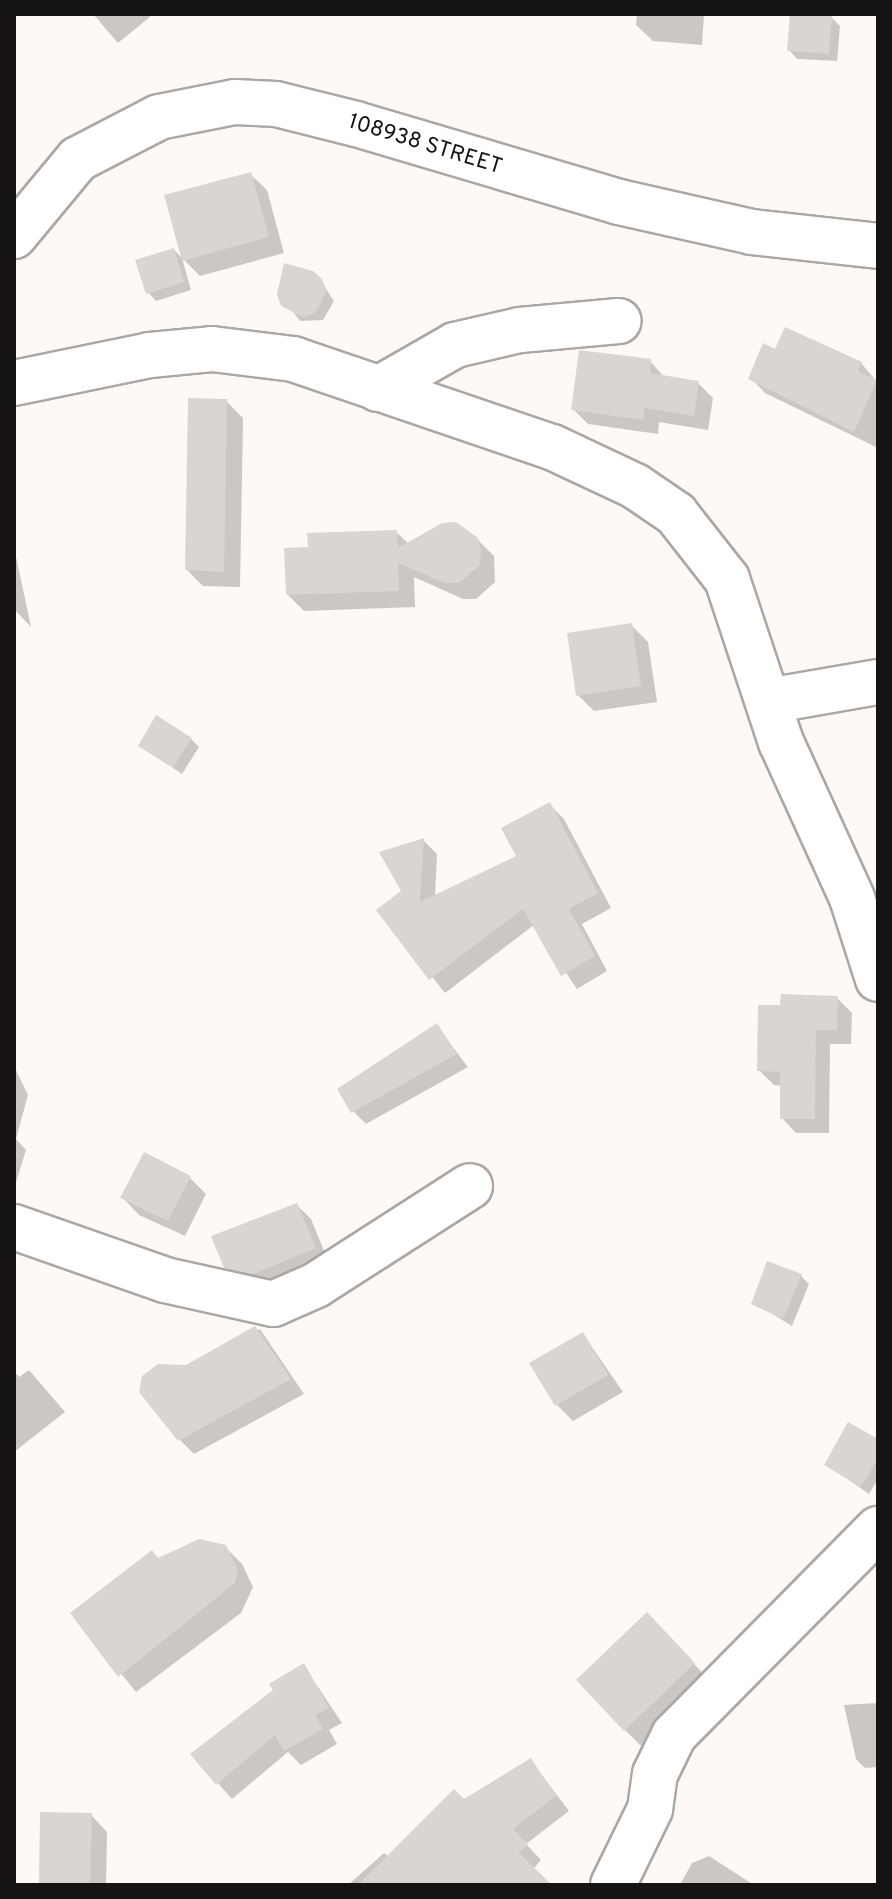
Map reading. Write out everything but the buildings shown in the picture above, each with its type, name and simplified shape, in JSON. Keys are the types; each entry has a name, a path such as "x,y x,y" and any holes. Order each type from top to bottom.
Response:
{"street":[{"name":"108938 STREET","path":"14,236 78,159 159,117 235,102 276,104 356,124 619,202 752,232 878,246"},
{"path":"378,389 455,345 520,330 619,321"},
{"path":"14,383 150,355 212,349 293,359 552,447 635,486 676,514 727,579 781,742 852,898 878,979"},
{"path":"768,701 878,682"},
{"path":"14,1227 165,1280 273,1304 316,1285 470,1186"},
{"path":"613,1885 645,1821 660,1759 674,1735 878,1529"}]}
